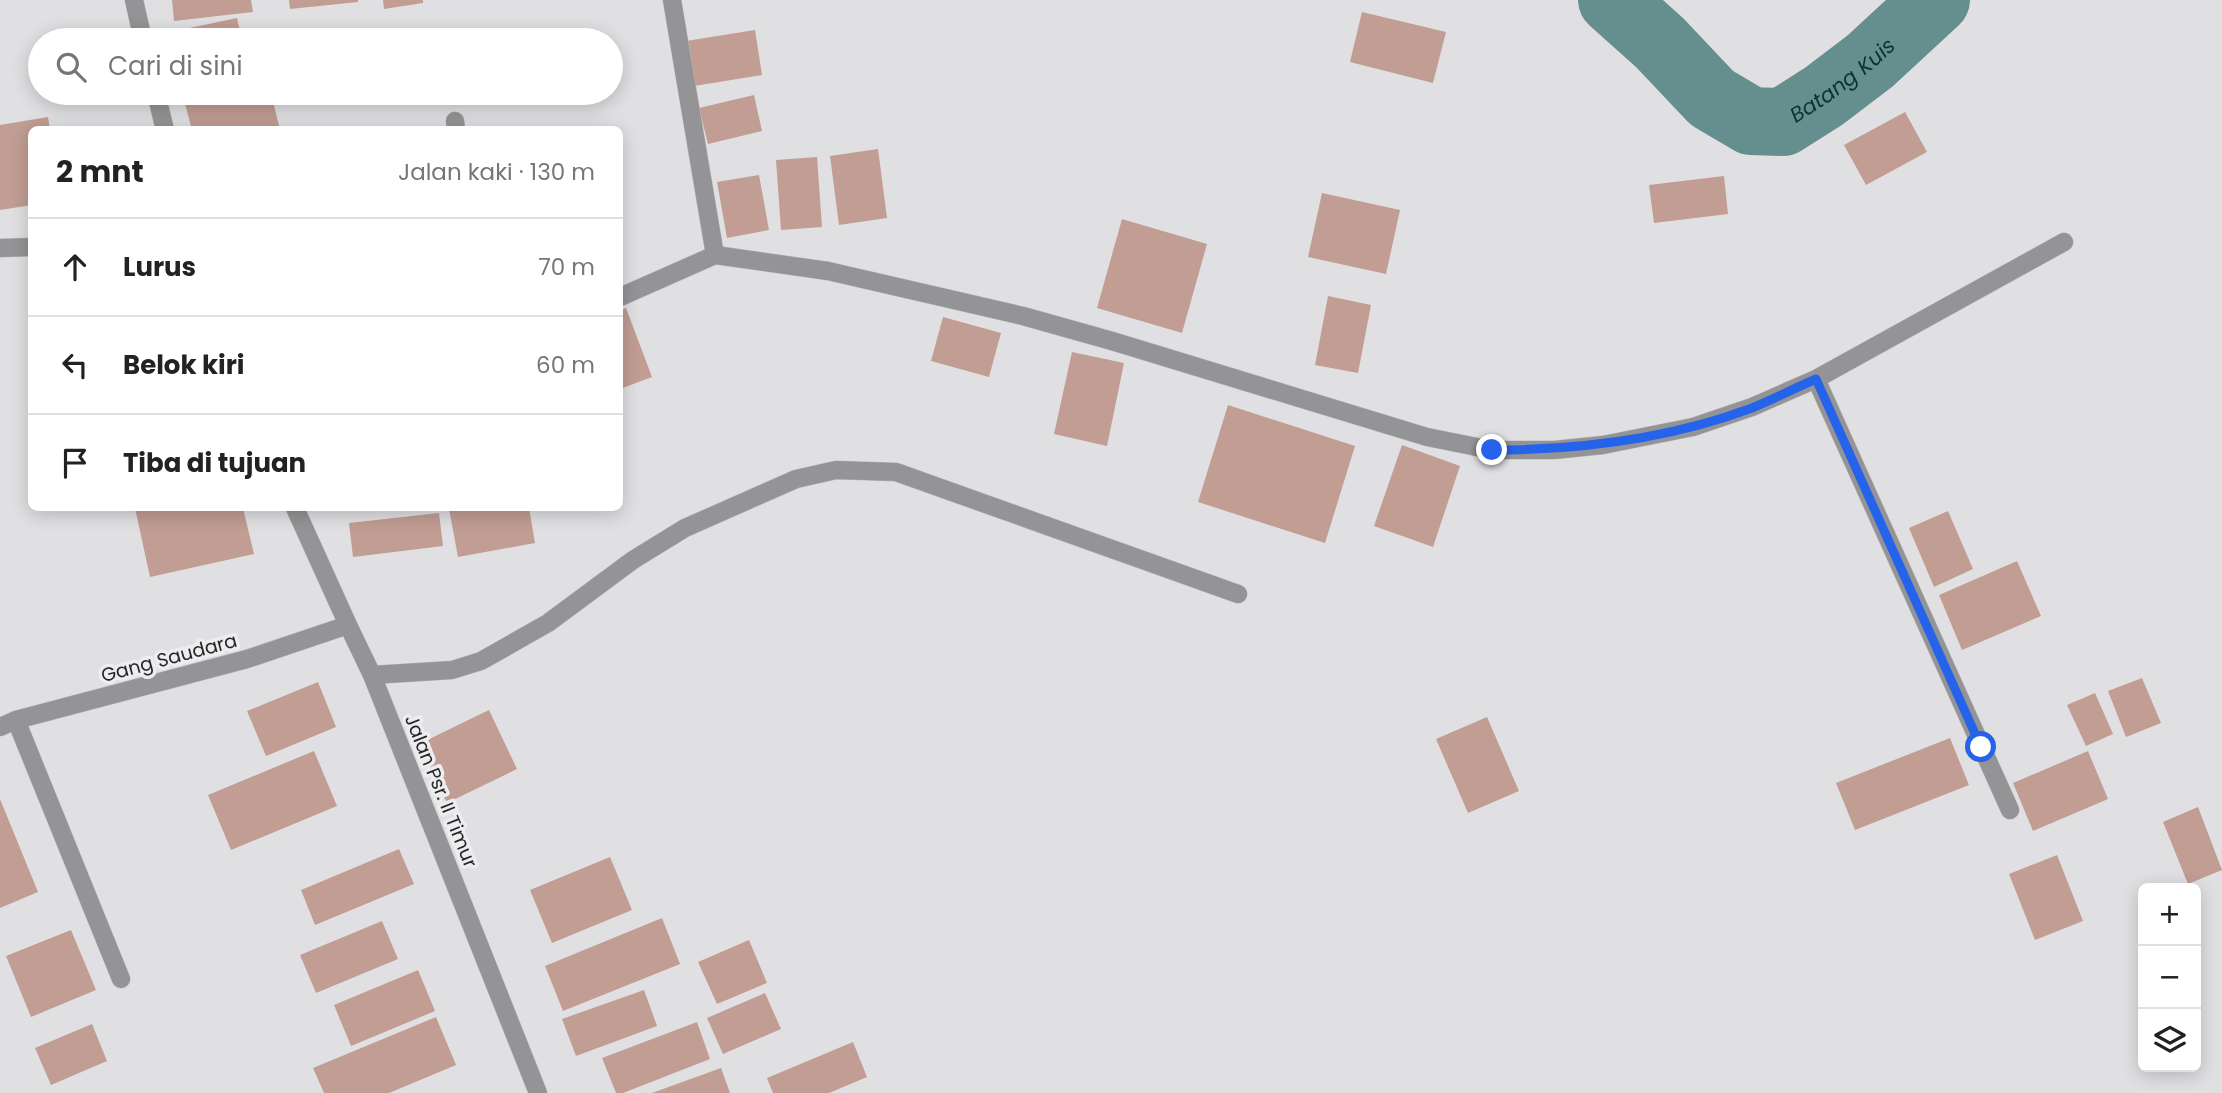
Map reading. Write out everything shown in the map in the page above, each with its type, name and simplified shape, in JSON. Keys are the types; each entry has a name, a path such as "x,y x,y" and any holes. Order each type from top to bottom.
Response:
{"street":[{"path":"134,0 140,28"},
{"path":"672,0 715,255"},
{"path":"159,105 164,126"},
{"path":"623,296 715,255 828,271 1023,316 1427,437 1492,450 1554,450 1603,445 1681,429 1752,408 1816,379 2064,242"},
{"path":"0,248 28,247"},
{"path":"1816,379 2010,810"},
{"path":"372,675 452,670 481,661 548,623 633,561 685,528 796,479 836,470 897,472 1238,594"},
{"name":"Jalan Psr. II Timur","path":"296,511 372,675 538,1093"},
{"name":"Gang Saudara","path":"8,723 247,659 348,625"},
{"path":"8,723 121,979"}],"building":[{"path":"172,0 251,0 253,12 174,21"},
{"path":"289,0 358,0 358,2 290,9"},
{"path":"383,0 423,0 423,3 384,9"},
{"path":"1362,12 1446,32 1433,83 1350,62"},
{"path":"237,18 239,28 189,28"},
{"path":"755,30 762,75 694,86 686,41"},
{"path":"754,95 762,131 708,144 699,108"},
{"path":"185,105 274,105 279,126 191,126"},
{"path":"1905,112 1927,152 1866,185 1844,145"},
{"path":"48,117 49,126 28,126 28,206 0,210 0,125"},
{"path":"878,149 887,218 839,225 830,156"},
{"path":"817,157 822,227 781,230 776,160"},
{"path":"759,175 769,230 727,238 717,182"},
{"path":"1724,176 1728,214 1654,223 1649,185"},
{"path":"1322,193 1400,210 1386,274 1308,257"},
{"path":"1122,219 1207,244 1182,333 1097,308"},
{"path":"1328,296 1371,305 1358,373 1315,365"},
{"path":"626,308 652,377 623,388 623,309"},
{"path":"943,317 1001,333 989,377 931,361"},
{"path":"1072,352 1124,363 1107,446 1054,434"},
{"path":"1228,405 1355,446 1325,543 1198,502"},
{"path":"1402,445 1460,466 1433,547 1374,526"},
{"path":"136,511 244,511 254,554 150,577"},
{"path":"449,511 530,511 535,543 458,557"},
{"path":"1948,511 1973,569 1934,587 1909,528"},
{"path":"439,513 443,546 353,557 349,523"},
{"path":"2017,561 2041,616 1962,650 1939,595"},
{"path":"2142,678 2161,723 2126,737 2108,691"},
{"path":"318,682 336,727 266,756 247,711"},
{"path":"2095,693 2113,734 2086,746 2067,705"},
{"path":"489,710 517,769 447,803 419,744"},
{"path":"1487,717 1519,791 1468,813 1436,739"},
{"path":"1950,738 1969,785 1855,830 1836,783"},
{"path":"314,751 337,806 231,850 208,795"},
{"path":"2088,751 2108,799 2033,831 2013,783"},
{"path":"0,799 38,892 0,908"},
{"path":"2198,807 2222,870 2188,883 2163,822"},
{"path":"399,849 414,884 315,925 301,890"},
{"path":"2057,855 2083,921 2035,940 2009,874"},
{"path":"610,857 632,910 552,943 530,890"},
{"path":"662,918 680,964 563,1011 545,966"},
{"path":"382,921 398,959 316,993 300,955"},
{"path":"71,930 96,990 31,1017 6,956"},
{"path":"749,940 767,983 717,1004 698,962"},
{"path":"418,970 435,1011 351,1046 334,1005"},
{"path":"644,990 657,1026 576,1056 562,1019"},
{"path":"765,993 781,1029 723,1054 707,1018"},
{"path":"436,1017 456,1065 389,1093 324,1093 313,1068"},
{"path":"697,1022 710,1059 623,1093 616,1093 602,1058"},
{"path":"92,1024 107,1061 51,1085 35,1048"},
{"path":"853,1042 867,1077 829,1093 773,1093 767,1078"},
{"path":"721,1068 730,1093 652,1093"}],"waterway":[{"name":"Batang Kuis","path":"1612,0 1660,43 1712,98 1751,121 1783,122 1824,96 1870,61 1936,0"}],"route":[{"path":"1492,450 1554,450 1603,445 1693,427 1752,408 1816,379 1981,747"}]}
